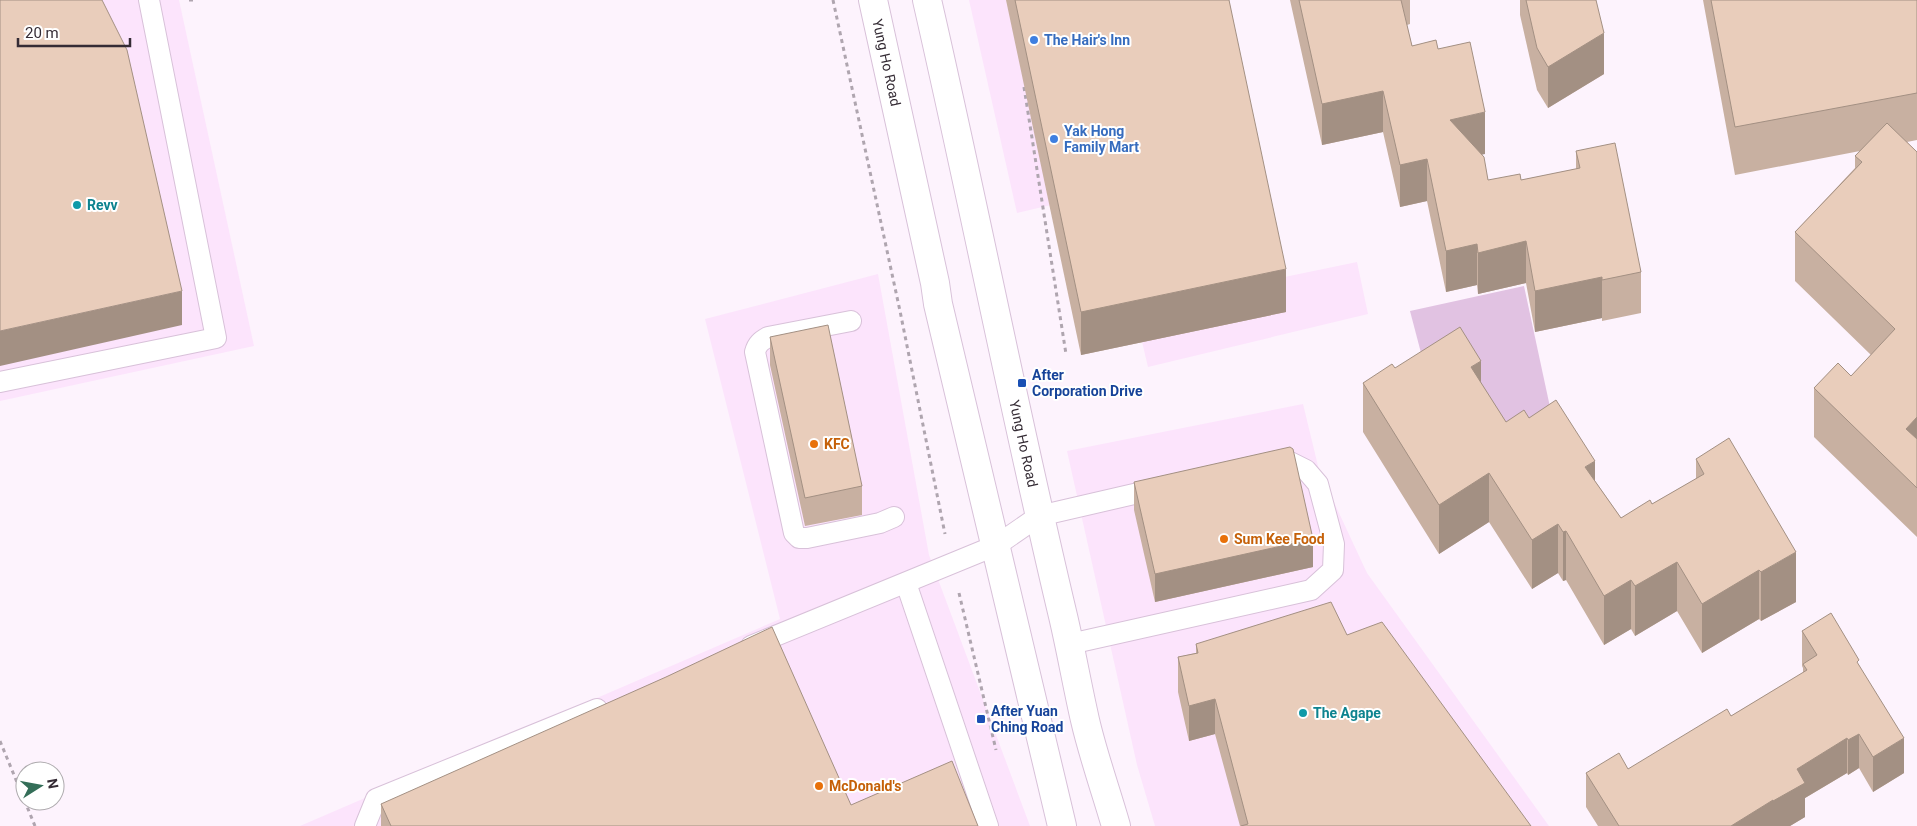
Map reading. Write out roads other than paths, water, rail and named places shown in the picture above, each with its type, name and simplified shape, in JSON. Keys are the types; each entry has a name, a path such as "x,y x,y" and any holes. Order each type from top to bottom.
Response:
{"street":[{"name":"Yung Ho Road","path":"873,0 936,284 938,304 1062,826"},
{"name":"Yung Ho Road","path":"927,0 961,147 1039,516 1070,644 1085,721 1116,826"}],"lane":[{"path":"0,382 216,338 149,0"},
{"path":"852,321 768,336 761,340 755,352 794,533 799,538 808,538 880,523 894,517"},
{"path":"1070,644 1312,590 1333,570 1334,544 1318,484 1306,470 1288,461 1256,465"},
{"path":"732,654 906,584 996,545 1039,516 1178,483"},
{"path":"906,584 988,826"},
{"path":"365,826 376,799 613,702"}],"place":[{"name":"The Hair's Inn","path":"1034,40"},
{"name":"Yak Hong Family Mart","path":"1054,139"},
{"name":"Revv","path":"77,205"},
{"name":"After Corporation Drive","path":"1022,383"},
{"name":"KFC","path":"814,444"},
{"name":"Sum Kee Food","path":"1224,539"},
{"name":"The Agape","path":"1303,713"},
{"name":"After Yuan Ching Road","path":"981,719"},
{"name":"McDonald's","path":"819,786"}]}
